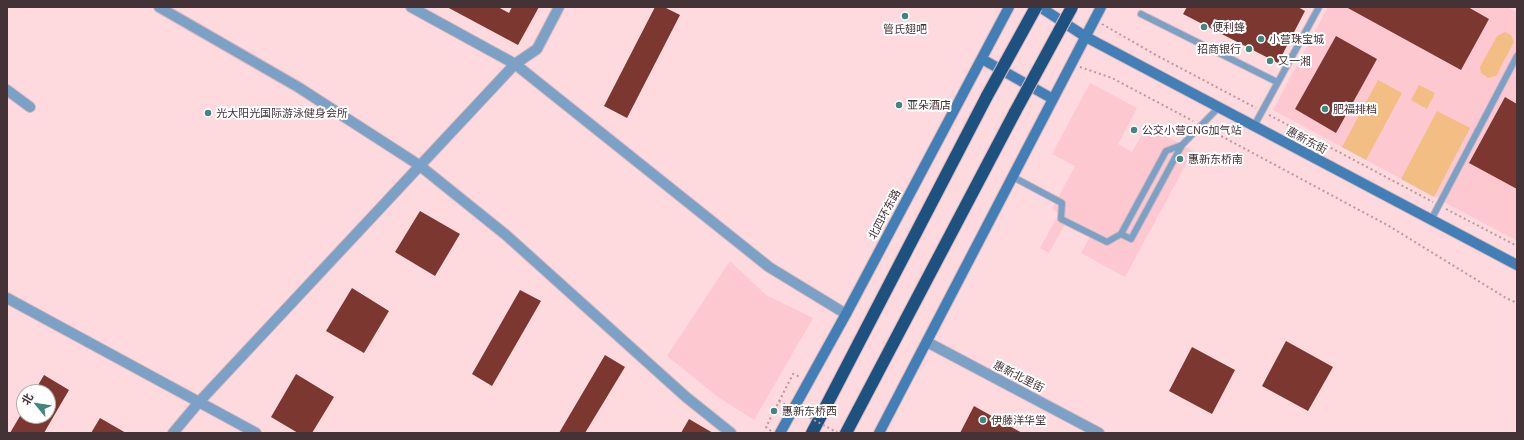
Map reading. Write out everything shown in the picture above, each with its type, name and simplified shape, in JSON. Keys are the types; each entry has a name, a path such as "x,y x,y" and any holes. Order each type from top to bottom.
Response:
{"highway":[{"path":"812,433 987,96 1036,7"},
{"path":"846,433 1072,7"}],"street":[{"path":"158,7 298,87 419,166 506,235 686,397 731,433"},
{"path":"412,7 515,64 769,267 846,314"},
{"path":"173,433 200,402 515,64 537,49 559,7"},
{"name":"北四环东路","path":"780,433 846,314 1009,7"},
{"path":"1040,7 1086,37"},
{"path":"1053,7 1086,37"},
{"path":"879,433 1101,7"},
{"name":"惠新东街","path":"1086,37 1517,265"},
{"path":"982,59 1053,100"},
{"path":"7,90 30,107"},
{"path":"7,298 256,433"},
{"name":"惠新北里街","path":"927,342 1099,433"}],"lane":[{"path":"1254,126 1319,7"},
{"path":"1141,14 1277,82"},
{"path":"1431,220 1517,56"},
{"path":"1121,234 1131,239 1182,145 1219,107"},
{"path":"1013,177 1062,203 1061,219 1107,242 1121,234 1166,151 1182,145"}],"path":[{"path":"1094,19 1154,54 1517,246"},
{"path":"1072,64 1112,78 1201,125 1389,226 1506,298 1517,303"},
{"path":"766,427 794,374"},
{"path":"780,401 838,433"}],"shaded area":[{"path":"1328,7 1507,7 1517,12 1517,241 1273,110"},
{"path":"1505,32 1511,35 1514,42 1496,76 1488,78 1481,73 1480,67 1497,36"},
{"path":"1378,80 1402,93 1366,160 1342,147"},
{"name":"惠新东桥南","path":"1090,83 1137,108 1118,144 1132,152 1147,126 1193,151 1125,277 1081,253 1091,235 1066,222 1049,253 1040,248 1059,213 1052,209 1075,166 1052,154"},
{"path":"1419,85 1435,93 1427,109 1411,100"},
{"path":"1437,111 1470,128 1434,197 1401,179"},
{"path":"730,261 766,295 813,318 754,420 718,397 667,356"}],"building":[{"path":"447,7 498,7 509,13 512,7 539,7 518,45"},
{"path":"655,7 664,7 680,15 627,118 604,106"},
{"name":"小营珠宝城","path":"1187,7 1298,7 1305,11 1278,63 1183,14"},
{"path":"1346,7 1468,7 1489,19 1461,70"},
{"path":"1336,36 1377,59 1336,133 1295,109"},
{"path":"1505,97 1517,104 1517,189 1469,163"},
{"path":"420,211 460,234 435,276 395,252"},
{"path":"352,288 389,311 364,353 326,331"},
{"path":"520,290 541,301 492,386 472,374"},
{"path":"1286,341 1333,367 1308,411 1262,386"},
{"path":"1192,347 1235,370 1212,414 1169,391"},
{"path":"605,355 625,367 585,433 559,433"},
{"path":"296,374 334,397 312,433 298,433 271,417"},
{"path":"44,375 69,390 56,412 56,384 39,384"},
{"name":"伊藤洋华堂","path":"974,406 1022,433 960,433"},
{"path":"100,418 126,433 91,433"},
{"path":"689,419 713,433 681,433"},
{"path":"16,423 49,424 44,433 10,433"}],"place":[{"name":"管氏翅吧","path":"905,16"},
{"name":"便利蜂","path":"1204,27"},
{"name":"小营珠宝城","path":"1261,39"},
{"name":"招商银行","path":"1249,49"},
{"name":"又一湘","path":"1270,61"},
{"name":"亚朵酒店","path":"899,105"},
{"name":"肥福排档","path":"1325,109"},
{"name":"光大阳光国际游泳健身会所","path":"208,113"},
{"name":"公交小营CNG加气站","path":"1134,130"},
{"name":"惠新东桥南","path":"1180,159"},
{"name":"惠新东桥西","path":"774,411"},
{"name":"伊藤洋华堂","path":"983,420"}]}
